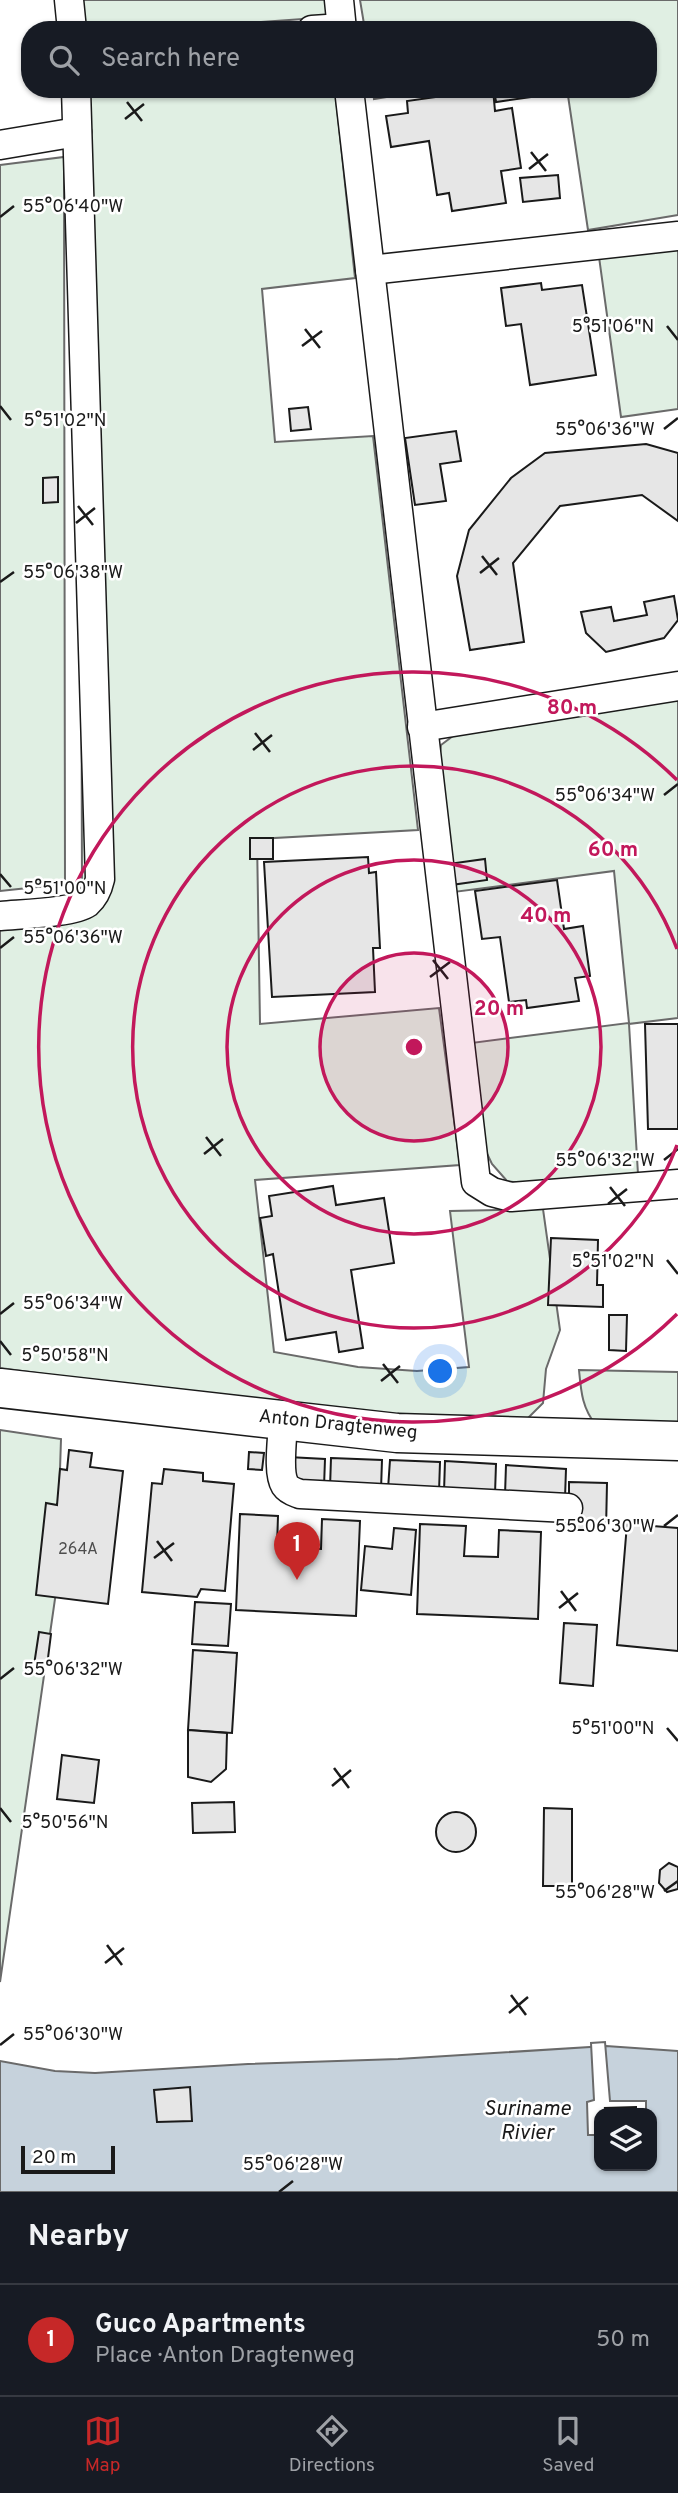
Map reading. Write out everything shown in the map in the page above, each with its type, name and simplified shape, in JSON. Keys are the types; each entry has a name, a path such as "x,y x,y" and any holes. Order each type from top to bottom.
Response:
{"main road":[{"name":"Anton Dragtenweg","path":"0,1388 397,1433 678,1441"}],"street":[{"path":"69,0 71,21"},
{"path":"0,916 74,908 86,903 97,889 100,879 76,98"},
{"path":"350,98 476,1182 492,1192 511,1197 678,1184"},
{"path":"0,145 77,132"},
{"path":"370,270 678,236"},
{"path":"422,727 678,686"},
{"path":"283,1420 284,1483 289,1490 300,1494 568,1508"}],"green space":[{"path":"82,0 329,0 331,17 276,21 84,21"},
{"path":"360,0 678,0 678,215 588,230 568,98 657,98 657,21 364,21"},
{"path":"80,98 336,98 355,278 262,289 275,442 373,436 418,830 257,839 260,1024 439,1008 460,1165 255,1180 274,1352 358,1367 417,1371 469,1367 450,1211 543,1209 560,1330 546,1369 543,1403 523,1423 280,1406 0,1368 0,904 82,896"},
{"path":"64,157 65,884 0,891 0,165"},
{"path":"678,248 678,409 621,417 599,257"},
{"path":"678,698 678,1018 629,1024 638,1174 527,1184 507,1181 492,1164 481,1141 471,1043 629,1023 614,871 454,892 438,767 441,745 461,730"},
{"path":"579,1370 678,1372 678,1429 596,1425 585,1406"},
{"path":"0,1430 61,1439 56,1592 0,1982"}],"water":[{"name":"Suriname Rivier","path":"606,2046 678,2051 678,2192 0,2192 0,2061 55,2071 95,2073 398,2059"}],"pier":[{"path":"605,2042 610,2101 646,2101 646,2108 594,2108 594,2135 588,2135 587,2102 594,2100 591,2043"}],"building":[{"path":"428,98 494,98 495,111 512,108 521,168 501,171 506,203 452,211 449,193 437,195 429,141 391,147 386,116 408,113 407,101"},
{"path":"495,98 525,98 496,102"},
{"path":"558,175 560,198 523,202 520,178"},
{"path":"541,283 542,290 582,285 596,375 530,385 521,324 506,326 501,288"},
{"path":"308,407 311,429 291,431 289,409"},
{"path":"456,431 461,461 440,464 446,501 415,505 405,438"},
{"path":"646,444 678,453 678,521 642,495 560,506 513,563 524,642 470,650 457,576 469,530 511,478 545,453"},
{"path":"58,477 58,502 43,503 43,478"},
{"path":"674,596 678,620 664,638 606,652 586,633 581,612 611,607 614,621 647,615 644,602"},
{"path":"250,838 273,838 273,859 250,859"},
{"path":"368,857 369,873 376,872 380,948 373,948 375,992 272,997 264,862"},
{"path":"485,859 487,880 451,885 448,864"},
{"path":"557,880 564,929 583,926 590,976 575,978 579,1001 527,1008 526,1000 509,1002 500,937 482,939 475,891"},
{"path":"645,1024 678,1024 678,1129 648,1129"},
{"path":"333,1186 336,1205 384,1198 394,1263 351,1270 363,1348 339,1352 336,1332 286,1340 273,1254 266,1256 260,1218 272,1216 269,1196"},
{"path":"551,1238 598,1240 597,1285 603,1285 603,1307 548,1305"},
{"path":"609,1315 627,1315 626,1351 609,1350"},
{"path":"69,1450 92,1453 90,1467 123,1471 108,1604 36,1595 46,1503 57,1505 60,1469 67,1470"},
{"path":"249,1452 264,1453 262,1470 248,1469"},
{"path":"288,1457 325,1459 324,1487 287,1485"},
{"path":"331,1458 382,1460 381,1490 330,1488"},
{"path":"390,1460 440,1462 439,1492 388,1489"},
{"path":"445,1461 496,1464 495,1494 444,1492"},
{"path":"506,1465 566,1469 565,1498 505,1495"},
{"path":"164,1469 203,1473 203,1481 234,1484 225,1591 201,1589 197,1597 142,1592 152,1483 162,1484"},
{"path":"569,1482 607,1483 606,1530 569,1530"},
{"path":"240,1514 278,1516 277,1547 321,1549 322,1519 360,1521 356,1616 236,1610"},
{"path":"420,1524 466,1526 464,1556 498,1557 499,1530 541,1532 538,1619 417,1614"},
{"path":"627,1524 678,1528 678,1651 617,1645"},
{"path":"394,1528 416,1530 411,1595 361,1590 365,1546 392,1549"},
{"path":"195,1602 231,1604 228,1646 192,1644"},
{"path":"564,1623 597,1625 593,1686 560,1683"},
{"path":"39,1632 51,1634 47,1666 34,1665"},
{"path":"193,1650 237,1653 232,1733 188,1730"},
{"path":"188,1730 227,1733 226,1769 211,1782 188,1777"},
{"path":"62,1755 99,1760 94,1803 57,1799"},
{"path":"234,1802 235,1832 193,1833 192,1803"},
{"path":"544,1808 572,1809 572,1886 543,1886"},
{"path":"456,1812 470,1818 476,1832 470,1846 456,1852 442,1846 436,1832 442,1818"},
{"path":"669,1863 678,1867 678,1889 667,1892 659,1883 660,1870"},
{"path":"190,2087 192,2121 157,2122 154,2090"}],"place":[{"name":"Guco Apartments","path":"297,1580"}]}
